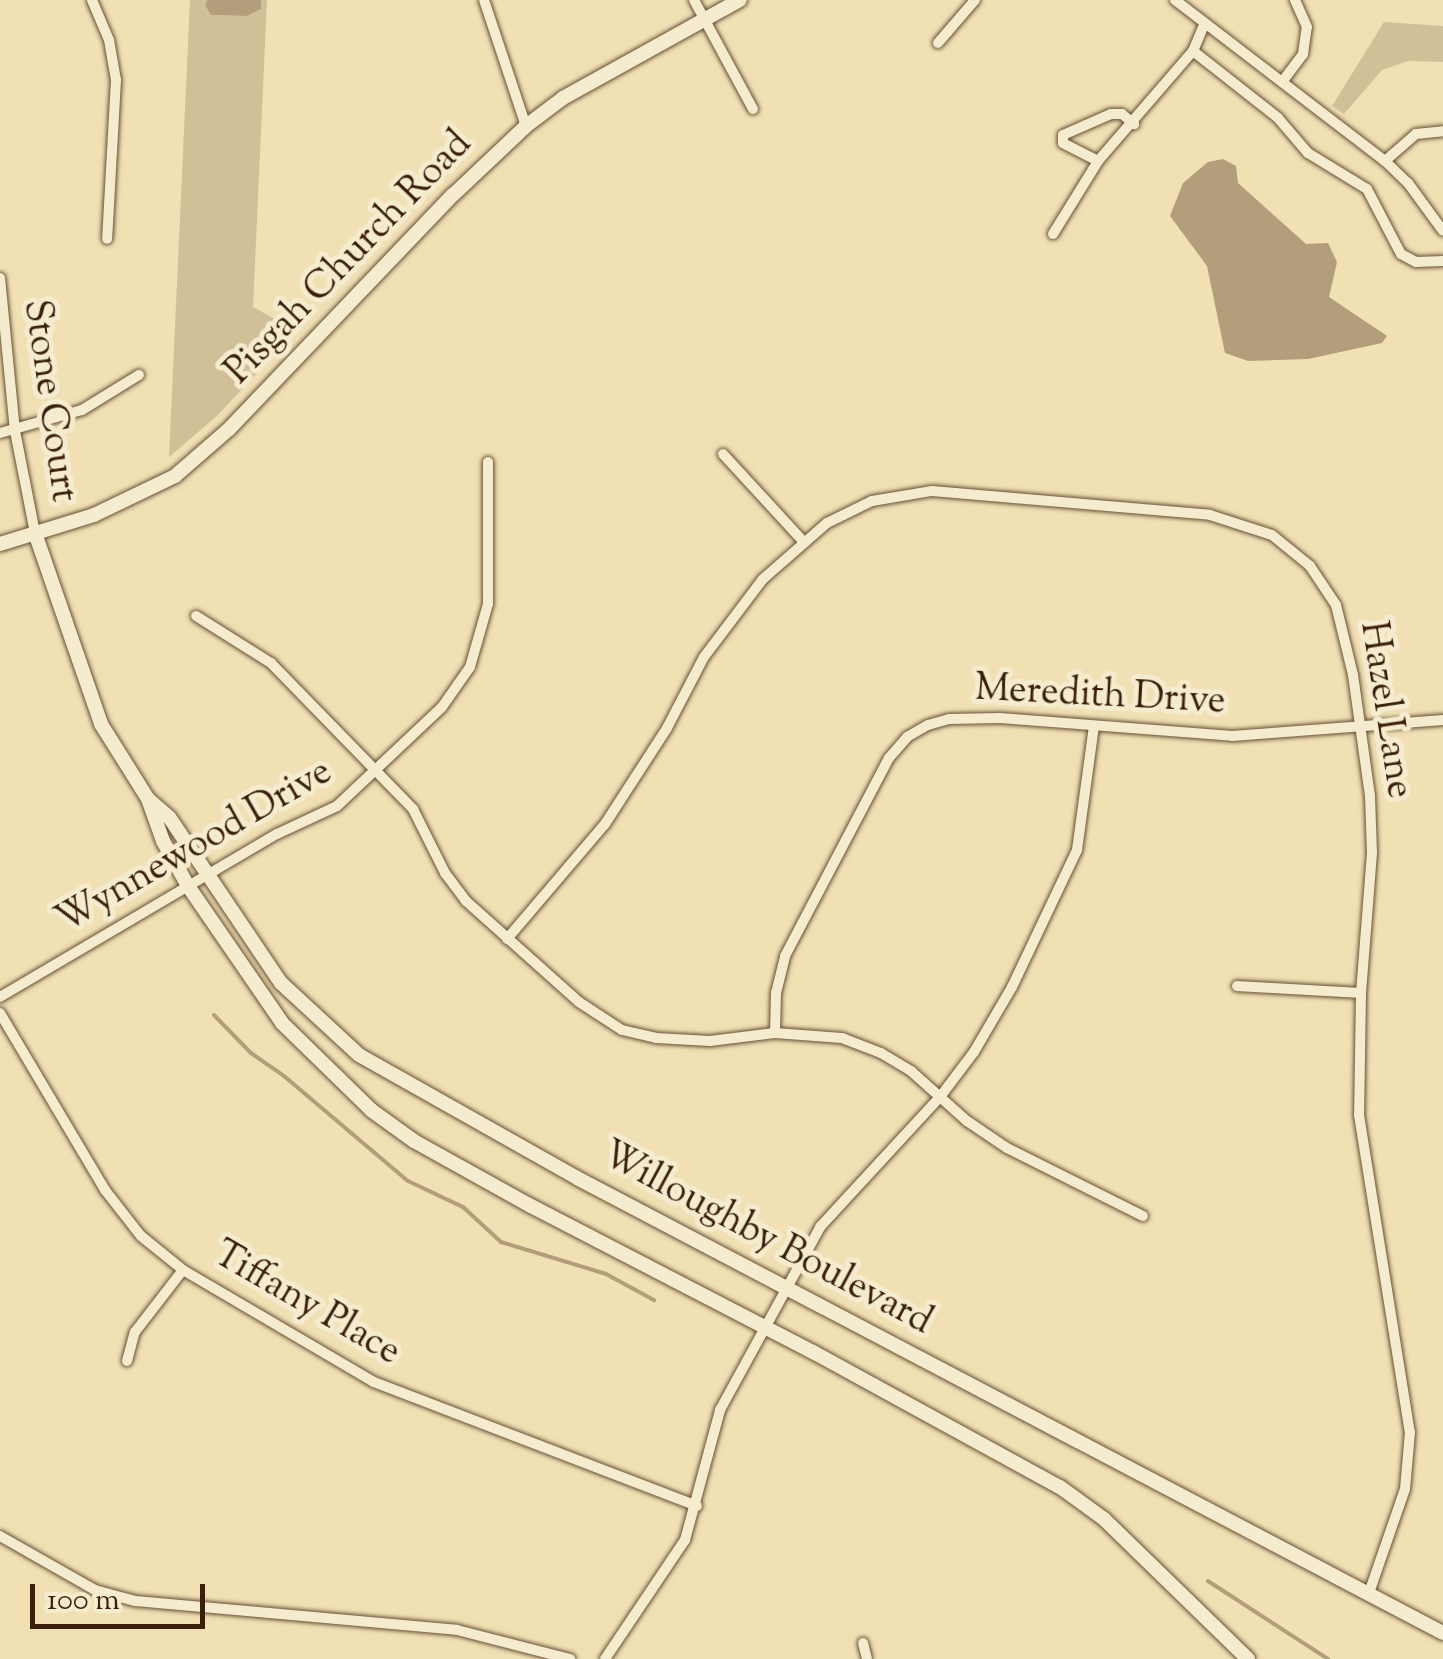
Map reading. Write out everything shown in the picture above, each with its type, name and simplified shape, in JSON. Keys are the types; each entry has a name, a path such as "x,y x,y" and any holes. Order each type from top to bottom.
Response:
{"street":[{"path":"92,0 109,40 116,80 106,239"},
{"path":"484,0 526,126"},
{"path":"694,0 753,109"},
{"name":"Pisgah Church Road","path":"0,544 140,496 204,453 453,195 526,126 563,98 740,0"},
{"path":"938,43 975,0"},
{"path":"1175,0 1384,161 1420,196 1443,231"},
{"path":"1282,82 1303,54 1307,28 1295,0"},
{"path":"1053,234 1098,161 1134,124 1193,51 1204,25"},
{"path":"1193,51 1278,118 1308,153 1367,189 1401,254 1416,262 1443,261"},
{"path":"1098,161 1063,143 1064,135 1111,114 1122,114 1134,124"},
{"path":"1384,161 1416,134 1443,131"},
{"name":"Stone Court","path":"0,278 14,431 36,533"},
{"path":"0,433 82,410 139,375"},
{"path":"723,454 804,542"},
{"name":"Wynnewood Drive","path":"0,997 188,886 337,806 442,706 470,667 488,604 488,462"},
{"name":"Hazel Lane","path":"507,939 605,824 667,728 704,657 762,579 828,524 872,501 932,492 1210,515 1272,535 1310,566 1336,605 1361,727 1372,853 1361,993 1359,1115 1410,1432 1405,1489 1368,1593"},
{"name":"Willoughby Boulevard","path":"36,533 100,724 148,798 163,841 188,886 282,1023 371,1110 414,1140 514,1197 1060,1487 1158,1568 1248,1659"},
{"path":"196,616 271,663 414,810 445,873 466,901 579,1002 622,1030 656,1038 710,1040 776,1033 842,1038 881,1053 1007,1148 1144,1216"},
{"name":"Meredith Drive","path":"776,1033 776,993 785,956 889,758 907,737 949,719 1000,718 1232,736 1443,720"},
{"path":"605,1659 685,1540 720,1410 820,1227 844,1196 940,1097 974,1052 1012,987 1065,880 1081,832 1094,726"},
{"name":"Willoughby Boulevard","path":"148,798 169,817 280,983 359,1055 494,1133 1443,1634"},
{"path":"1237,986 1361,993"},
{"name":"Tiffany Place","path":"0,1013 105,1190 141,1236 183,1270 374,1382 697,1506"},
{"path":"127,1360 135,1332 183,1270"},
{"path":"0,1536 94,1590 136,1602 457,1630 541,1648 570,1659"},
{"path":"864,1643 867,1659"}],"shaded area":[{"path":"190,0 207,0 205,7 211,15 247,16 261,9 261,0 267,0 253,307 296,331 217,416 169,457"},
{"path":"207,0 261,0 261,9 247,16 211,15 205,6"},
{"path":"1384,22 1443,26 1443,62 1408,61 1382,70 1344,114 1332,106"},
{"path":"1223,159 1236,166 1238,183 1306,244 1328,243 1337,262 1329,297 1387,336 1382,343 1308,359 1248,361 1225,353 1207,266 1170,216 1183,183 1208,162"}],"waterway":[{"path":"214,1015 251,1053 284,1076 408,1181 463,1207 501,1242 606,1274 654,1300"},
{"path":"1208,1581 1328,1659"}]}
